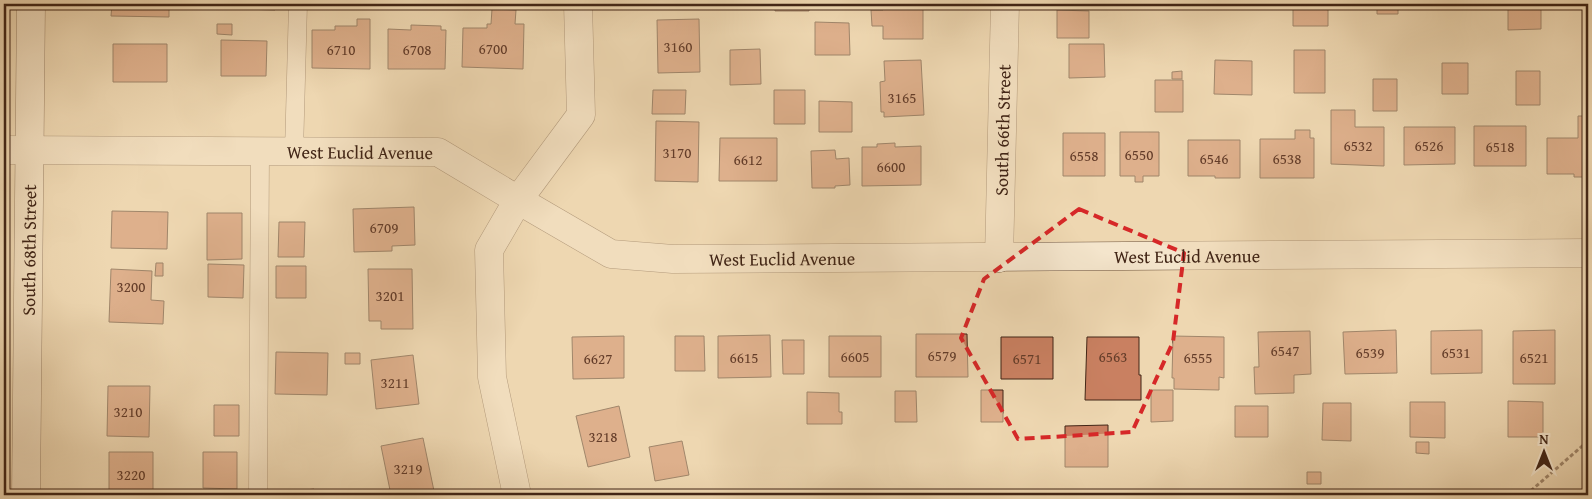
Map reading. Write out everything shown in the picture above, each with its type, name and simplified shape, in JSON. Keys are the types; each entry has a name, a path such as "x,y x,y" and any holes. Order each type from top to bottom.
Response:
{"street":[{"name":"South 68th Street","path":"26,495 17,150 31,4"},
{"path":"518,495 492,377 489,250 518,200 581,115 578,4"},
{"name":"South 66th Street","path":"999,258 1005,4"},
{"name":"West Euclid Avenue","path":"17,150 438,152 611,254 673,259 1588,253"}],"lane":[{"path":"294,152 298,4"},
{"path":"258,495 260,152"}],"path":[{"path":"1526,495 1588,441"}],"highlighted area":[{"path":"1079,209 1184,253 1173,342 1132,432 1018,439 961,338 984,279"}],"building":[{"path":"112,4 169,4 169,17 111,16"},
{"path":"241,4 275,4 275,10 241,9"},
{"path":"775,4 809,4 809,11 775,11"},
{"path":"883,4 923,4 923,39 883,39 883,26 872,26 871,10 883,10"},
{"path":"1149,4 1183,4 1183,8 1149,8"},
{"path":"1231,4 1256,4 1256,7 1231,7"},
{"path":"1293,4 1328,4 1328,26 1293,26"},
{"path":"1377,4 1398,4 1398,14 1377,14"},
{"path":"1508,4 1541,4 1541,29 1508,30"},
{"path":"492,9 516,10 515,24 524,24 523,69 462,67 463,28 487,28 487,24 491,24"},
{"path":"1057,10 1089,11 1089,38 1057,38"},
{"path":"357,19 370,19 370,69 312,68 312,30 335,30 335,26 357,26"},
{"path":"699,19 700,72 658,73 657,20"},
{"path":"815,22 849,23 850,55 815,55"},
{"path":"217,24 232,24 232,35 217,34"},
{"path":"411,25 441,26 441,30 446,30 445,69 388,69 388,29 411,30"},
{"path":"221,40 267,41 266,76 221,76"},
{"path":"113,44 167,44 167,82 113,82"},
{"path":"1069,44 1104,44 1105,77 1069,78"},
{"path":"760,49 761,84 730,85 730,50"},
{"path":"1294,50 1325,50 1325,93 1294,93"},
{"path":"921,60 924,115 884,117 884,112 881,112 880,82 885,81 884,61"},
{"path":"1215,60 1252,61 1252,95 1214,94"},
{"path":"1442,63 1468,63 1468,94 1442,94"},
{"path":"1182,71 1182,79 1172,79 1172,72"},
{"path":"1516,71 1540,71 1540,105 1516,105"},
{"path":"1373,79 1397,79 1397,111 1373,111"},
{"path":"1155,80 1183,80 1183,112 1155,112"},
{"path":"1587,84 1588,177 1574,177 1574,174 1547,174 1547,138 1578,138 1578,116 1587,116"},
{"path":"653,90 686,90 685,114 652,114"},
{"path":"774,90 805,90 805,124 774,124"},
{"path":"819,101 852,102 852,132 819,132"},
{"path":"1331,110 1355,110 1355,127 1384,127 1384,166 1331,164"},
{"path":"656,121 699,122 698,182 655,181"},
{"path":"1474,126 1526,126 1526,166 1474,166"},
{"path":"1404,127 1455,127 1455,164 1404,165"},
{"path":"1295,130 1310,130 1310,138 1314,138 1314,178 1260,178 1260,139 1295,139"},
{"path":"1120,132 1159,132 1159,176 1143,176 1143,182 1135,182 1135,176 1120,176"},
{"path":"1063,133 1105,133 1105,176 1063,176"},
{"path":"720,138 777,138 777,181 719,181"},
{"path":"1188,140 1240,140 1240,178 1188,176"},
{"path":"895,143 895,147 921,146 921,185 862,186 862,147 877,147 877,144"},
{"path":"835,150 836,159 849,158 850,185 835,186 835,188 812,188 811,151"},
{"path":"414,207 415,245 392,246 392,251 354,252 353,209"},
{"path":"112,211 168,212 167,249 111,248"},
{"path":"207,213 242,213 242,259 207,260"},
{"path":"279,222 305,222 304,257 278,257"},
{"path":"156,263 163,263 163,276 155,276"},
{"path":"208,264 244,265 243,298 208,297"},
{"path":"276,266 306,266 306,298 276,298"},
{"path":"111,269 152,271 151,300 164,301 163,324 109,322"},
{"path":"368,269 412,269 413,329 381,329 381,321 369,321"},
{"path":"1396,330 1397,373 1345,374 1343,332"},
{"path":"1482,330 1482,373 1431,374 1431,331"},
{"path":"1555,330 1555,384 1513,384 1513,331"},
{"path":"1310,331 1311,374 1294,375 1294,393 1255,394 1254,367 1259,367 1258,332"},
{"path":"916,334 967,334 968,377 916,377"},
{"path":"770,335 771,377 718,378 718,336"},
{"path":"624,336 624,378 573,379 572,337"},
{"path":"675,336 704,336 705,371 675,371"},
{"path":"829,336 881,336 881,377 829,377"},
{"path":"1173,336 1224,337 1224,378 1219,377 1219,390 1174,389 1174,378 1172,378"},
{"path":"1001,337 1053,337 1053,379 1001,379"},
{"path":"1087,337 1139,337 1141,400 1085,400"},
{"path":"782,340 804,340 804,374 783,374"},
{"path":"276,352 328,353 327,395 275,394"},
{"path":"345,353 360,353 360,364 345,364"},
{"path":"413,355 419,404 376,409 371,360"},
{"path":"108,386 150,386 149,437 107,436"},
{"path":"981,390 1003,390 1003,422 981,422"},
{"path":"1151,390 1173,390 1173,421 1151,422"},
{"path":"895,391 916,391 917,422 895,422"},
{"path":"807,392 839,393 839,412 842,412 842,424 807,424"},
{"path":"1508,401 1543,402 1543,437 1508,437"},
{"path":"1410,402 1445,402 1445,438 1410,437"},
{"path":"1323,403 1351,403 1351,441 1322,440"},
{"path":"214,405 239,405 239,436 214,436"},
{"path":"619,406 630,457 588,467 576,416"},
{"path":"1235,406 1268,406 1268,437 1235,437"},
{"path":"1108,425 1108,467 1065,467 1065,426"},
{"path":"423,438 434,491 410,495 391,495 381,446"},
{"path":"682,441 689,475 655,481 649,447"},
{"path":"1416,442 1429,442 1429,454 1416,453"},
{"path":"109,452 153,452 153,495 109,495"},
{"path":"203,452 237,452 237,489 203,488"},
{"path":"1307,472 1321,472 1321,484 1307,484"},
{"path":"314,489 314,495 280,495 279,493"}]}
